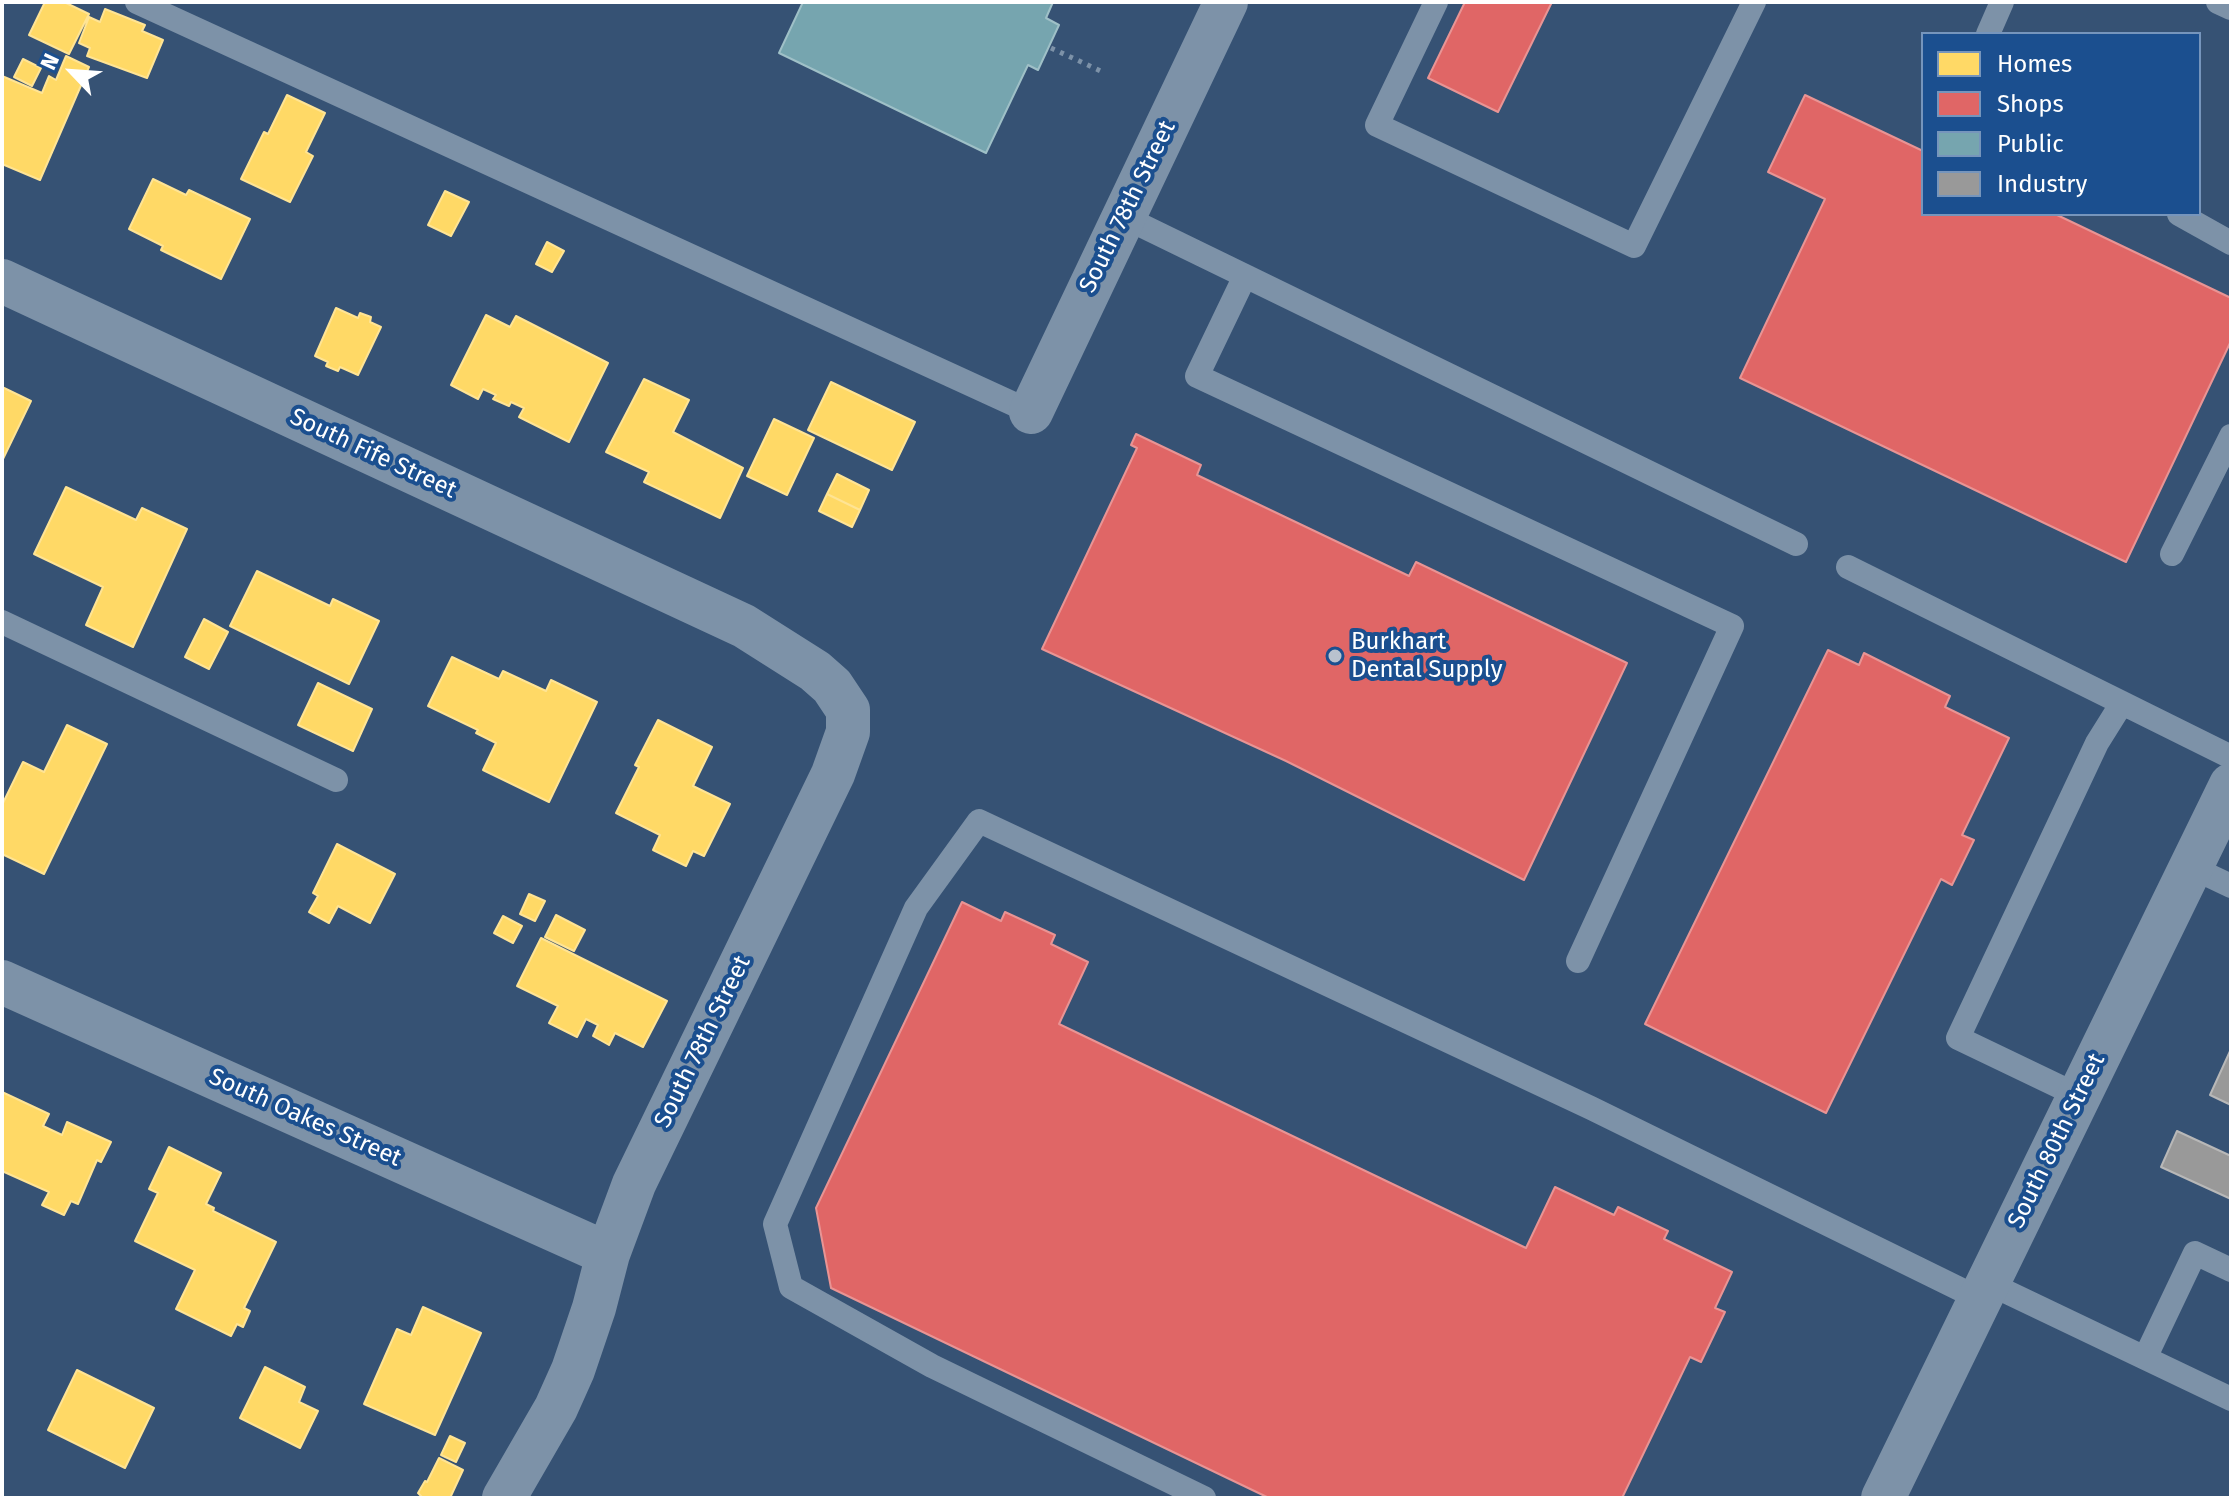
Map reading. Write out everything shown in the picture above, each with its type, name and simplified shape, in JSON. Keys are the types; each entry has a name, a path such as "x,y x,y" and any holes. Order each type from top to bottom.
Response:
{"street":[{"name":"South 78th Street","path":"1031,412 1226,2"},
{"name":"South Fife Street","path":"2,281 744,626"},
{"name":"South 78th Street","path":"504,1498 556,1408 573,1370 608,1254 634,1184 826,789 848,732 848,710 832,686 793,655 744,626"},
{"name":"South 80th Street","path":"1883,1498 2231,785"},
{"name":"South Oakes Street","path":"2,982 608,1254"}],"lane":[{"path":"137,2 1031,412"},
{"path":"1436,2 1377,125 1634,246 1754,2"},
{"path":"1989,32 2002,2"},
{"path":"2218,2 2231,8"},
{"path":"2183,216 2231,243"},
{"path":"1124,217 1796,544"},
{"path":"1245,276 1197,376 1732,626 1578,961"},
{"path":"2172,554 2231,436"},
{"path":"1848,567 2231,757"},
{"path":"2,622 336,780"},
{"path":"2079,1096 1958,1038 2097,743 2122,703"},
{"path":"1204,1498 932,1366 791,1287 775,1224 916,908 979,821 1984,1291 2145,1358 2231,1399"},
{"path":"2191,867 2231,886"},
{"path":"2145,1358 2195,1253 2231,1270"}],"path":[{"path":"1051,48 1105,73"}],"building: Homes":[{"path":"45,2 64,2 89,14 69,54 29,35"},
{"path":"105,9 145,25 142,31 163,40 147,78 87,56 90,48 79,43 89,17 100,22"},
{"path":"66,56 89,67 40,180 2,164 2,76 42,93 49,76 56,80"},
{"path":"23,59 41,68 32,86 14,77"},
{"path":"287,95 325,113 306,152 313,156 290,202 241,179 264,132 268,134"},
{"path":"153,179 186,195 189,190 250,219 221,279 161,250 163,246 129,229"},
{"path":"445,191 469,202 451,236 428,225"},
{"path":"547,242 564,251 552,272 536,264"},
{"path":"336,308 358,318 360,313 371,317 370,322 381,327 358,375 340,367 338,371 326,366 328,362 315,356"},
{"path":"486,315 510,327 516,316 608,363 569,442 519,417 524,408 493,399 496,395 483,389 478,399 451,385"},
{"path":"644,379 689,400 673,432 743,468 720,518 644,482 649,472 606,452"},
{"path":"831,382 915,422 892,470 808,430"},
{"path":"2,387 31,401 2,461"},
{"path":"774,419 814,438 787,495 747,476"},
{"path":"837,474 869,490 860,510 827,494"},
{"path":"66,487 136,520 142,508 187,529 133,647 86,625 103,587 34,554"},
{"path":"827,494 860,510 852,527 819,511"},
{"path":"257,571 330,606 333,599 379,621 349,684 230,626"},
{"path":"204,619 228,632 209,669 185,657"},
{"path":"452,657 499,679 503,671 546,691 551,680 597,702 549,802 483,770 496,743 476,733 478,730 428,706"},
{"path":"318,683 372,709 353,751 298,725"},
{"path":"658,720 712,747 693,786 730,804 704,856 693,851 686,866 653,850 660,835 616,813 639,767 635,765"},
{"path":"67,725 107,744 44,874 2,854 2,805 23,762 44,772"},
{"path":"337,844 395,874 370,923 338,906 329,923 309,912 318,896 313,893"},
{"path":"529,894 545,901 535,921 520,914"},
{"path":"556,915 585,930 574,951 545,937"},
{"path":"503,916 522,926 513,943 494,933"},
{"path":"541,938 667,1001 643,1047 615,1033 609,1045 593,1036 598,1025 586,1019 577,1037 549,1023 558,1006 517,986"},
{"path":"2,1092 49,1114 43,1126 62,1135 67,1122 111,1142 101,1162 97,1160 78,1204 71,1201 64,1215 42,1205 49,1192 2,1171"},
{"path":"169,1147 221,1173 206,1204 214,1208 213,1211 276,1242 244,1308 250,1311 243,1327 237,1324 231,1336 176,1309 195,1270 135,1241 158,1193 149,1189"},
{"path":"423,1307 481,1333 435,1435 364,1404 397,1329 411,1335"},
{"path":"265,1367 305,1387 299,1402 318,1411 300,1448 240,1418"},
{"path":"77,1370 154,1408 125,1468 48,1430"},
{"path":"450,1436 465,1443 456,1462 441,1455"},
{"path":"439,1458 463,1470 450,1498 423,1498 418,1493"}],"building: Shops":[{"path":"1465,2 1552,2 1498,112 1428,78"},
{"path":"1805,95 1921,150 1921,216 2059,216 2231,298 2231,341 2126,562 1740,378 1825,199 1768,172"},
{"name":"Burkhart Dental Supply","path":"1136,434 1201,465 1197,475 1409,576 1416,562 1627,663 1524,880 1286,761 1042,649 1137,448 1131,445"},
{"path":"1828,650 1859,665 1864,653 1950,696 1945,707 2009,738 1962,835 1974,840 1952,885 1941,879 1826,1113 1645,1024"},
{"path":"962,902 1001,921 1005,912 1055,935 1051,944 1088,962 1059,1024 1526,1248 1555,1187 1614,1215 1618,1207 1668,1231 1664,1239 1732,1272 1715,1308 1725,1312 1701,1362 1690,1357 1622,1498 1269,1498 831,1288 816,1208"}],"building: Public":[{"path":"803,2 1053,2 1046,18 1059,25 1038,70 1028,65 986,153 779,53"}],"building: Industry":[{"path":"2231,1049 2231,1105 2210,1095"},
{"path":"2177,1131 2231,1156 2231,1199 2161,1167"}],"place":[{"name":"Burkhart Dental Supply","path":"1335,656"}]}
